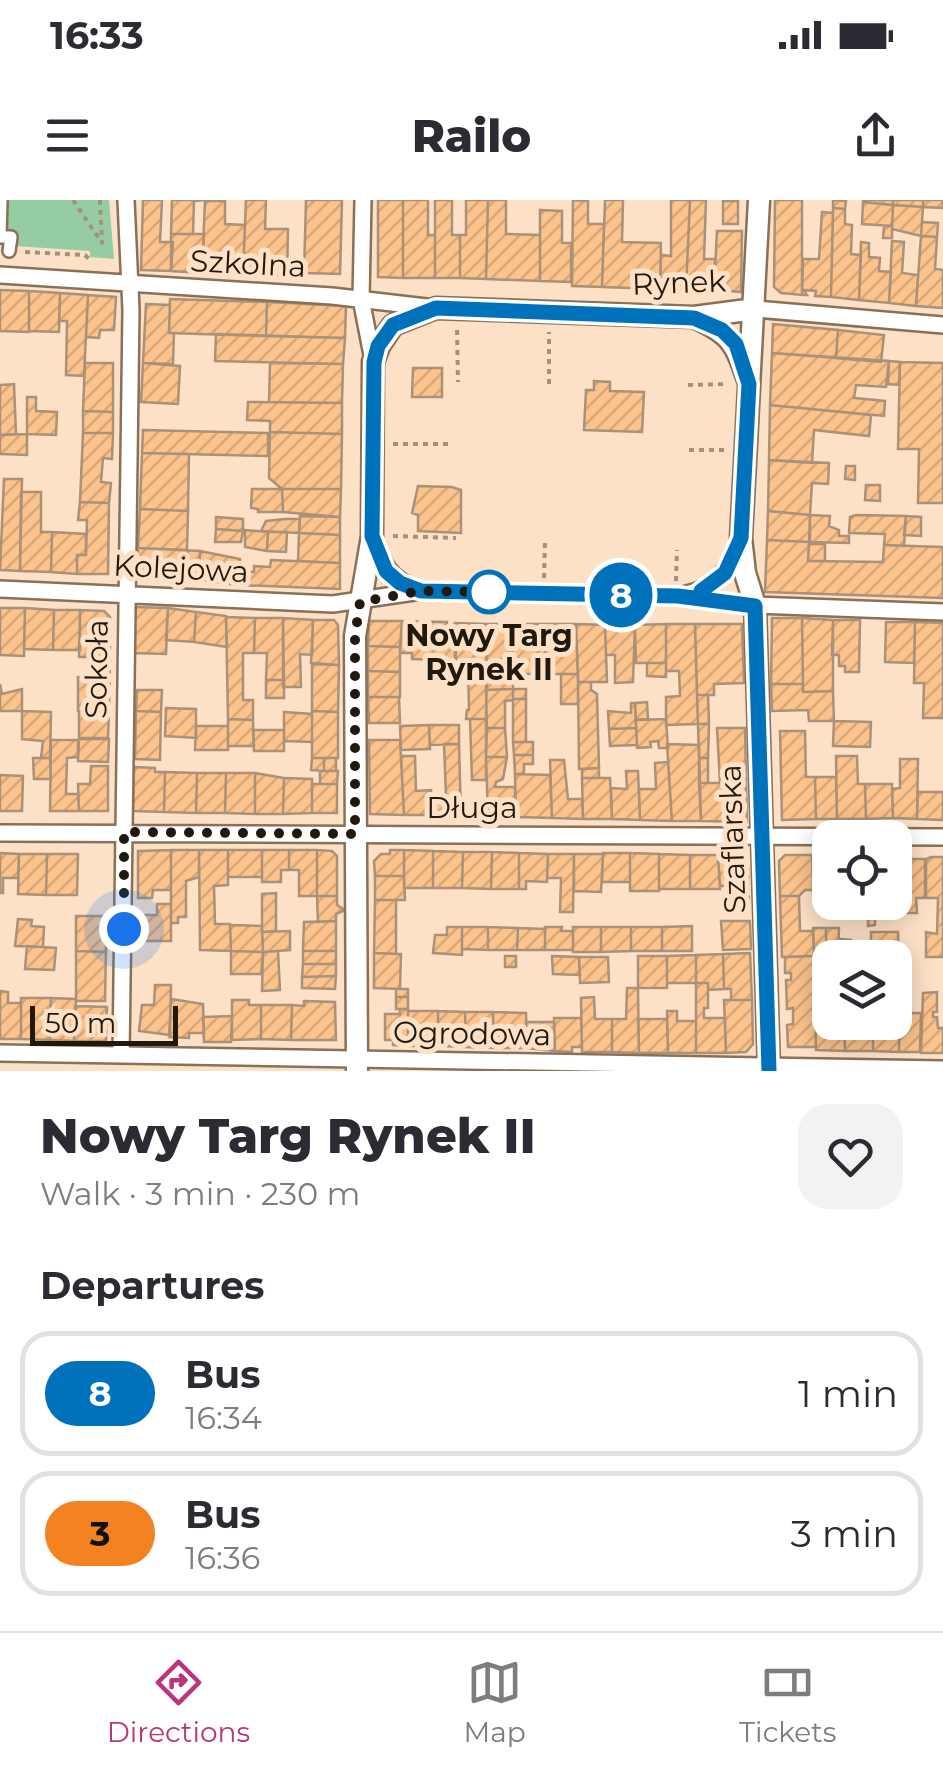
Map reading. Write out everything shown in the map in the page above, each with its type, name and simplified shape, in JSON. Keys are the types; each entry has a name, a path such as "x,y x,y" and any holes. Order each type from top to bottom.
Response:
{"street":[{"path":"1,200 0,237 12,236 9,251"},
{"name":"Sokoła","path":"121,1055 131,285 126,200"},
{"path":"363,200 361,299 374,362 380,536 386,571 400,583 421,591"},
{"path":"759,200 755,309 943,325"},
{"name":"Szkolna","path":"0,275 361,299"},
{"name":"Rynek","path":"361,299 436,308 694,318 755,309 740,384 741,538 745,573 755,606 677,590"},
{"name":"Rynek","path":"374,362 378,346 393,325 436,308"},
{"path":"694,318 722,330 736,344 740,384"},
{"path":"358,1065 355,636 360,602 380,536"},
{"name":"Rynek","path":"360,602 421,591 701,591 725,573 741,538"},
{"name":"Kolejowa","path":"0,589 360,602"},
{"path":"755,606 943,612"},
{"name":"Szaflarska","path":"755,606 769,1068"},
{"name":"Długa","path":"0,832 943,837"},
{"name":"Ogrodowa","path":"0,1053 358,1065 943,1069"}],"path":[{"path":"73,200 110,256"},
{"path":"100,200 102,243"},
{"path":"9,251 84,255 98,268"},
{"path":"458,325 458,382"},
{"path":"549,384 550,327"},
{"path":"688,384 740,384"},
{"path":"389,444 450,444"},
{"path":"688,450 732,450"},
{"path":"380,536 456,538"},
{"path":"544,578 545,541"},
{"path":"677,590 678,550"}],"green space":[{"path":"0,200 109,200 114,259 90,257 90,251 0,245"}],"building":[{"path":"143,200 162,200 160,242 173,242 171,271 141,270"},
{"path":"172,200 205,200 194,201 193,234 171,234"},
{"path":"246,200 266,200 265,229 288,229 287,276 243,274"},
{"path":"306,200 342,200 340,274 304,273"},
{"path":"378,200 403,200 403,278 378,277"},
{"path":"403,200 428,200 428,235 435,235 435,278 403,278"},
{"path":"435,200 452,200 452,235 460,235 460,278 435,278"},
{"path":"466,200 488,200 486,279 460,278 460,235 466,235"},
{"path":"488,200 506,200 506,234 540,235 540,281 486,279"},
{"path":"573,200 588,201 588,224 604,224 602,287 572,286"},
{"path":"605,200 623,200 622,242 661,243 660,289 602,287"},
{"path":"671,200 690,200 686,290 660,289 661,255 671,256"},
{"path":"690,200 706,200 704,259 715,259 714,290 686,290"},
{"path":"775,200 802,200 802,295 781,293 774,287"},
{"path":"833,200 846,201 845,209 833,208"},
{"path":"893,200 893,205 863,202"},
{"path":"893,200 923,200 923,207 893,205"},
{"path":"923,200 943,200 943,208 923,207"},
{"path":"205,201 225,201 225,224 245,225 243,274 202,273"},
{"path":"723,201 738,201 738,224 723,224"},
{"path":"863,202 893,205 892,226 862,224"},
{"path":"893,205 923,207 921,236 892,229"},
{"path":"833,208 845,209 845,224 852,225 851,254 861,255 859,300 831,297"},
{"path":"540,210 562,211 562,243 571,243 571,282 540,281"},
{"path":"822,212 833,213 831,297 815,296 816,291 804,290 807,295 802,295 803,259 819,259"},
{"path":"922,222 938,223 937,237 921,236"},
{"path":"884,226 892,226 892,238 883,238"},
{"path":"717,231 742,231 741,292 714,290"},
{"path":"171,234 204,234 202,273 171,271"},
{"path":"921,236 937,237 935,269 943,270 943,308 916,306"},
{"path":"892,241 904,242 902,273 918,275 916,306 889,303"},
{"path":"861,242 869,243 869,257 880,258 879,271 891,272 889,303 859,300"},
{"path":"0,290 29,291 29,332 0,331"},
{"path":"29,291 60,293 59,332 29,331"},
{"path":"60,293 88,295 84,376 66,375 67,321 59,321"},
{"path":"88,295 116,297 114,330 100,330 99,338 86,337"},
{"path":"170,299 267,302 266,336 169,333"},
{"path":"267,302 346,306 345,338 266,336"},
{"path":"146,304 170,305 173,364 143,363"},
{"path":"773,324 838,330 836,358 772,353"},
{"path":"838,330 884,335 881,362 836,358"},
{"path":"216,334 345,338 343,364 215,361"},
{"path":"772,353 889,361 886,387 856,385 854,398 885,401 884,416 770,405"},
{"path":"889,361 900,362 899,385 888,384"},
{"path":"900,362 943,363 943,503 918,503 919,449 898,449"},
{"path":"85,363 113,363 113,412 83,411"},
{"path":"143,363 180,366 178,404 141,402"},
{"path":"270,363 343,364 342,403 269,402"},
{"path":"413,368 442,368 442,397 412,397"},
{"path":"594,381 610,382 610,391 644,392 642,432 584,430 586,390 594,390"},
{"path":"14,384 16,434 0,435 0,385"},
{"path":"27,397 36,397 36,411 57,412 56,435 27,434"},
{"path":"248,402 342,403 342,434 270,432 270,421 247,420"},
{"path":"770,405 871,415 869,436 814,430 812,463 769,460"},
{"path":"83,411 113,412 113,433 83,433"},
{"path":"143,430 268,433 268,456 142,453"},
{"path":"270,432 342,434 341,489 282,489 269,478"},
{"path":"83,433 113,433 112,459 103,458 101,482 111,483 109,503 80,502"},
{"path":"27,434 27,455 0,454 0,435"},
{"path":"142,453 189,454 188,511 140,509"},
{"path":"769,460 829,463 828,484 812,483 810,515 768,511"},
{"path":"846,466 855,466 855,480 845,479"},
{"path":"4,479 22,479 20,571 0,570"},
{"path":"866,485 880,485 880,501 865,500"},
{"path":"418,486 461,490 461,533 418,531 418,515 412,513"},
{"path":"252,489 282,489 283,512 258,512 251,508"},
{"path":"282,489 341,489 340,517 283,512"},
{"path":"21,492 41,492 41,532 52,532 51,572 20,571"},
{"path":"80,502 109,503 108,574 77,574 77,555 86,555 87,520 78,520"},
{"path":"140,509 188,511 187,550 138,548"},
{"path":"768,511 810,515 809,542 767,540"},
{"path":"810,515 830,516 829,526 839,530 839,536 849,536 849,543 810,542"},
{"path":"300,516 340,517 340,535 299,533"},
{"path":"906,516 904,546 884,545 885,534 849,533 850,517"},
{"path":"906,516 921,517 921,536 904,535"},
{"path":"216,517 243,519 243,531 216,529"},
{"path":"300,519 299,533 261,531 266,521"},
{"path":"216,529 243,531 241,542 215,542"},
{"path":"245,530 268,532 267,551 245,547"},
{"path":"52,532 86,534 86,555 77,555 77,574 51,572"},
{"path":"268,532 287,532 286,552 267,551"},
{"path":"299,533 340,535 340,563 298,561"},
{"path":"767,540 809,542 808,561 883,562 884,545 943,547 943,598 765,592"},
{"path":"809,544 825,544 825,561 808,561"},
{"path":"138,548 200,551 199,580 137,577"},
{"path":"200,551 240,559 239,585 199,580"},
{"path":"271,560 340,563 340,589 239,585 239,571 254,572 254,566 270,567"},
{"path":"135,607 168,608 166,654 133,653"},
{"path":"0,608 25,608 24,656 0,655"},
{"path":"25,608 54,610 53,650 24,649"},
{"path":"168,608 196,612 194,642 166,640"},
{"path":"54,610 80,610 80,650 53,650"},
{"path":"80,610 104,611 110,617 110,657 79,657"},
{"path":"196,612 226,616 227,647 194,642"},
{"path":"226,617 255,618 254,653 243,653 243,700 253,700 253,720 228,719"},
{"path":"255,618 283,618 284,680 266,680 267,653 254,653"},
{"path":"283,618 313,620 312,655 300,654 301,687 283,687"},
{"path":"772,618 802,618 803,684 771,684"},
{"path":"802,618 833,620 833,691 803,692"},
{"path":"313,620 334,620 338,625 339,665 311,663"},
{"path":"833,620 860,620 859,672 845,672 845,666 839,666 839,655 832,655"},
{"path":"369,621 402,621 400,647 368,646"},
{"path":"402,621 447,622 446,629 454,629 455,622 455,678 436,678 436,660 412,659 412,653 400,653"},
{"path":"886,622 915,622 914,663 885,662"},
{"path":"915,622 943,623 943,718 923,718 924,683 914,683"},
{"path":"455,623 487,624 487,669 462,669 462,664 456,664"},
{"path":"487,624 512,624 513,689 486,690"},
{"path":"512,624 545,624 545,674 513,674"},
{"path":"545,624 576,624 578,674 545,674"},
{"path":"576,624 605,625 607,682 578,682"},
{"path":"666,624 666,663 636,663 635,625"},
{"path":"666,624 695,624 698,724 666,725 666,697 680,696 679,671 666,671"},
{"path":"695,624 742,624 744,683 714,684 714,695 697,695"},
{"path":"605,625 635,625 633,682 615,683 615,655 606,655"},
{"path":"368,646 400,647 400,672 368,671"},
{"path":"93,657 110,657 109,712 78,711 78,677 93,677"},
{"path":"647,663 666,663 666,677 647,676"},
{"path":"312,664 339,665 338,712 312,711"},
{"path":"468,668 487,669 486,719 466,719"},
{"path":"368,671 400,672 400,697 368,697"},
{"path":"561,674 578,674 578,704 561,704"},
{"path":"266,680 284,680 284,698 266,698"},
{"path":"578,682 591,682 591,690 597,694 599,768 579,769"},
{"path":"0,684 2,694 22,689 22,711 0,711"},
{"path":"771,684 803,684 803,692 833,691 834,721 809,721 808,710 772,711"},
{"path":"513,689 513,700 505,701 505,728 487,728 486,690"},
{"path":"513,689 526,689 526,699 513,699"},
{"path":"137,690 162,690 161,712 136,711"},
{"path":"697,695 708,695 709,724 698,724"},
{"path":"368,697 399,697 400,723 369,723"},
{"path":"513,699 526,699 526,742 513,742"},
{"path":"647,702 648,719 636,720 635,703"},
{"path":"631,703 635,703 636,728 609,729 608,711 631,713"},
{"path":"166,708 196,709 196,738 165,736"},
{"path":"22,711 51,712 50,758 41,758 43,741 22,739"},
{"path":"79,711 109,712 108,738 79,738"},
{"path":"136,711 161,712 160,760 135,759"},
{"path":"312,711 338,712 338,758 312,758"},
{"path":"284,712 312,714 312,742 284,741"},
{"path":"228,719 253,720 254,746 228,746"},
{"path":"470,719 486,719 486,780 472,780"},
{"path":"666,719 668,748 659,748 658,741 650,742 651,747 637,748 636,720"},
{"path":"834,721 871,722 870,747 833,746"},
{"path":"698,724 709,724 708,758 699,758"},
{"path":"429,725 430,749 401,750 400,726"},
{"path":"429,725 459,725 459,744 430,745"},
{"path":"196,726 228,726 228,750 195,750"},
{"path":"487,728 505,728 507,757 486,757"},
{"path":"636,728 637,745 610,746 609,729"},
{"path":"717,728 745,728 747,822 701,821 699,783 720,783"},
{"path":"253,730 284,730 284,751 254,751"},
{"path":"780,731 805,731 806,777 815,777 816,819 782,820"},
{"path":"79,739 109,739 108,762 78,761"},
{"path":"51,740 78,740 78,757 67,758 66,794 78,794 79,811 50,811"},
{"path":"369,740 400,740 404,815 370,814"},
{"path":"513,742 533,742 533,755 514,755"},
{"path":"444,744 459,744 461,815 432,815 431,797 446,796"},
{"path":"667,744 699,745 701,821 672,821"},
{"path":"514,755 533,755 533,764 524,764 524,774 515,774"},
{"path":"401,756 415,756 416,791 431,790 432,815 404,815"},
{"path":"836,756 857,756 858,784 865,784 866,819 837,819"},
{"path":"486,757 507,757 503,779 495,787 515,787 516,817 488,816"},
{"path":"33,758 50,758 51,779 34,779"},
{"path":"312,758 324,758 324,771 311,770"},
{"path":"324,758 336,758 336,771 324,771"},
{"path":"699,758 708,758 708,783 699,783"},
{"path":"900,759 918,759 917,819 893,818 892,789 900,788"},
{"path":"550,760 564,760 568,799 582,799 583,819 552,818"},
{"path":"668,762 672,821 640,820 639,789 656,789 655,763"},
{"path":"91,766 108,766 108,811 79,811 78,784 90,784"},
{"path":"134,767 165,772 164,812 133,811"},
{"path":"599,768 599,778 582,778 582,769"},
{"path":"320,771 338,771 337,784 320,784"},
{"path":"626,771 638,771 640,820 612,819 611,788 627,789"},
{"path":"165,772 197,773 196,813 164,812"},
{"path":"197,773 226,773 225,813 196,813"},
{"path":"226,773 255,773 255,814 225,813"},
{"path":"255,773 284,778 283,814 255,814"},
{"path":"515,774 550,775 552,818 516,817"},
{"path":"0,775 23,776 22,811 0,811"},
{"path":"815,777 836,777 837,819 816,819"},
{"path":"284,778 312,779 312,813 283,814"},
{"path":"582,778 610,778 612,819 583,819"},
{"path":"312,784 337,784 337,813 312,813"},
{"path":"865,784 892,784 893,818 866,819"},
{"path":"918,792 943,792 943,820 917,819"},
{"path":"171,850 171,890 153,890 152,898 138,898 138,851"},
{"path":"171,850 199,850 199,877 186,881 186,917 178,917 178,923 171,923"},
{"path":"199,850 228,850 228,885 214,886 215,924 230,924 231,951 200,950"},
{"path":"228,850 262,850 262,877 228,877"},
{"path":"262,850 289,850 289,870 281,870 281,882 262,882"},
{"path":"289,850 317,850 317,896 299,896 299,870 289,870"},
{"path":"317,850 332,851 337,856 337,896 317,896"},
{"path":"390,850 404,850 404,876 375,876 374,861 381,854 390,854"},
{"path":"404,850 433,851 433,888 404,888"},
{"path":"433,851 463,852 462,888 433,888"},
{"path":"463,852 492,852 491,889 462,888"},
{"path":"492,852 519,853 519,889 491,889"},
{"path":"0,853 19,854 18,878 3,878 3,893 0,893"},
{"path":"519,853 548,854 547,882 526,881 526,889 519,889"},
{"path":"603,853 630,853 630,882 602,882"},
{"path":"630,853 659,854 659,891 630,891"},
{"path":"19,854 47,854 46,895 18,894"},
{"path":"47,854 78,854 77,895 46,895"},
{"path":"548,854 574,854 573,912 560,912 561,878 547,878"},
{"path":"574,854 603,854 601,892 574,891"},
{"path":"659,854 690,855 690,889 659,889"},
{"path":"690,855 718,855 720,889 690,889"},
{"path":"718,855 743,855 743,868 748,868 749,903 727,903 726,886 720,886"},
{"path":"785,855 812,855 812,890 799,896 780,896 779,861"},
{"path":"943,857 943,957 926,957 926,932 937,934 938,898 926,898 926,859"},
{"path":"912,859 925,859 925,898 916,898 917,913 912,913"},
{"path":"375,876 404,876 405,900 375,900"},
{"path":"276,893 276,931 262,932 262,894"},
{"path":"317,896 337,896 337,905 345,910 336,914 336,921 318,922"},
{"path":"780,896 799,896 800,931 813,931 812,956 782,957"},
{"path":"375,900 396,900 396,954 374,953"},
{"path":"157,904 171,904 171,941 144,941 142,915 157,915"},
{"path":"76,916 106,916 106,952 76,951"},
{"path":"18,919 32,920 31,926 44,927 43,947 15,946"},
{"path":"336,921 336,951 303,951 304,922"},
{"path":"721,921 750,921 751,949 723,950"},
{"path":"230,925 262,926 263,952 231,951"},
{"path":"692,926 692,951 662,951 662,927"},
{"path":"447,927 462,927 462,955 433,953 435,935 447,935"},
{"path":"462,927 488,927 488,950 462,949"},
{"path":"488,927 518,928 517,950 488,950"},
{"path":"545,927 573,931 573,950 545,950"},
{"path":"573,927 601,927 601,952 573,952"},
{"path":"601,927 631,927 631,951 601,952"},
{"path":"631,927 662,927 662,951 631,951"},
{"path":"518,928 545,929 545,950 517,950"},
{"path":"813,928 826,928 826,940 813,940"},
{"path":"826,928 839,928 839,940 826,940"},
{"path":"290,931 290,950 263,952 262,932"},
{"path":"871,932 898,932 898,940 871,940"},
{"path":"27,946 56,948 54,970 25,969"},
{"path":"76,951 106,952 105,1001 76,1001"},
{"path":"231,951 263,952 261,974 231,974"},
{"path":"278,951 280,990 262,991 263,952"},
{"path":"303,951 336,951 336,964 303,964"},
{"path":"374,953 401,954 400,989 374,988"},
{"path":"750,953 752,1000 731,1000 731,989 724,989 723,954"},
{"path":"723,954 724,989 708,990 708,983 696,983 696,955"},
{"path":"696,955 696,983 667,983 667,956"},
{"path":"505,956 516,956 516,967 505,967"},
{"path":"552,956 579,957 580,975 553,974"},
{"path":"638,956 667,956 667,988 638,988"},
{"path":"812,956 812,1040 816,1040 816,1047 788,1047 787,1025 793,1024 793,1008 787,1009 786,980 791,980 791,973 785,973 785,957"},
{"path":"579,957 608,957 609,982 580,983"},
{"path":"303,964 336,964 336,976 302,977"},
{"path":"336,976 335,989 302,988 302,977"},
{"path":"696,983 708,983 704,1018 725,1018 726,1053 696,1053"},
{"path":"155,985 171,985 170,1035 139,1031 142,1005 154,1005"},
{"path":"627,988 638,988 639,1053 612,1052 612,1019 626,1019"},
{"path":"396,989 408,989 408,997 396,997"},
{"path":"0,991 8,992 8,1003 21,1003 21,1039 0,1039"},
{"path":"937,992 937,1012 933,1012 933,1017 937,1017 938,1028 943,1028 943,1053 921,1053 923,993"},
{"path":"396,997 408,997 408,1009 396,1009"},
{"path":"594,997 595,1019 612,1019 612,1052 582,1052 581,998"},
{"path":"21,998 51,998 50,1040 21,1039"},
{"path":"51,998 76,999 74,1041 50,1040"},
{"path":"171,999 203,1004 204,1033 189,1033 189,1038 169,1037"},
{"path":"232,1000 261,1005 261,1039 232,1040"},
{"path":"724,1000 752,1000 753,1044 746,1052 726,1053"},
{"path":"304,1001 335,1002 336,1040 291,1040 292,1005 304,1006"},
{"path":"261,1005 292,1005 291,1040 261,1039"},
{"path":"75,1006 107,1007 106,1041 74,1041"},
{"path":"400,1009 408,1009 408,1046 385,1040 385,1014 400,1014"},
{"path":"408,1011 438,1011 438,1046 408,1046"},
{"path":"438,1011 465,1012 466,1047 438,1046"},
{"path":"667,1011 677,1011 677,1021 696,1021 696,1053 668,1053"},
{"path":"465,1012 493,1012 494,1048 466,1047"},
{"path":"493,1012 526,1013 527,1048 494,1048"},
{"path":"912,1013 921,1013 920,1052 899,1052 899,1040 912,1040"},
{"path":"232,1016 231,1042 204,1042 203,1017"},
{"path":"554,1018 581,1018 582,1047 572,1047 572,1052 555,1051"},
{"path":"638,1019 667,1019 668,1053 639,1053"},
{"path":"526,1022 554,1022 555,1051 527,1048"},
{"path":"816,1040 845,1040 845,1051 816,1050"},
{"path":"845,1040 873,1040 873,1051 845,1051"},
{"path":"873,1040 899,1040 899,1052 873,1051"}],"bus line":[{"name":"8","path":"701,591 725,573 741,538 749,384 736,344 722,330 694,318 436,308 393,325 378,346 374,362 372,536 386,571 400,583 421,591 678,596 755,606 769,1071"}],"place":[{"name":"Nowy Targ Rynek II","path":"489,592"}],"route":[{"path":"124,929 124,832 355,834 355,636 360,602 421,591 489,592"}]}
